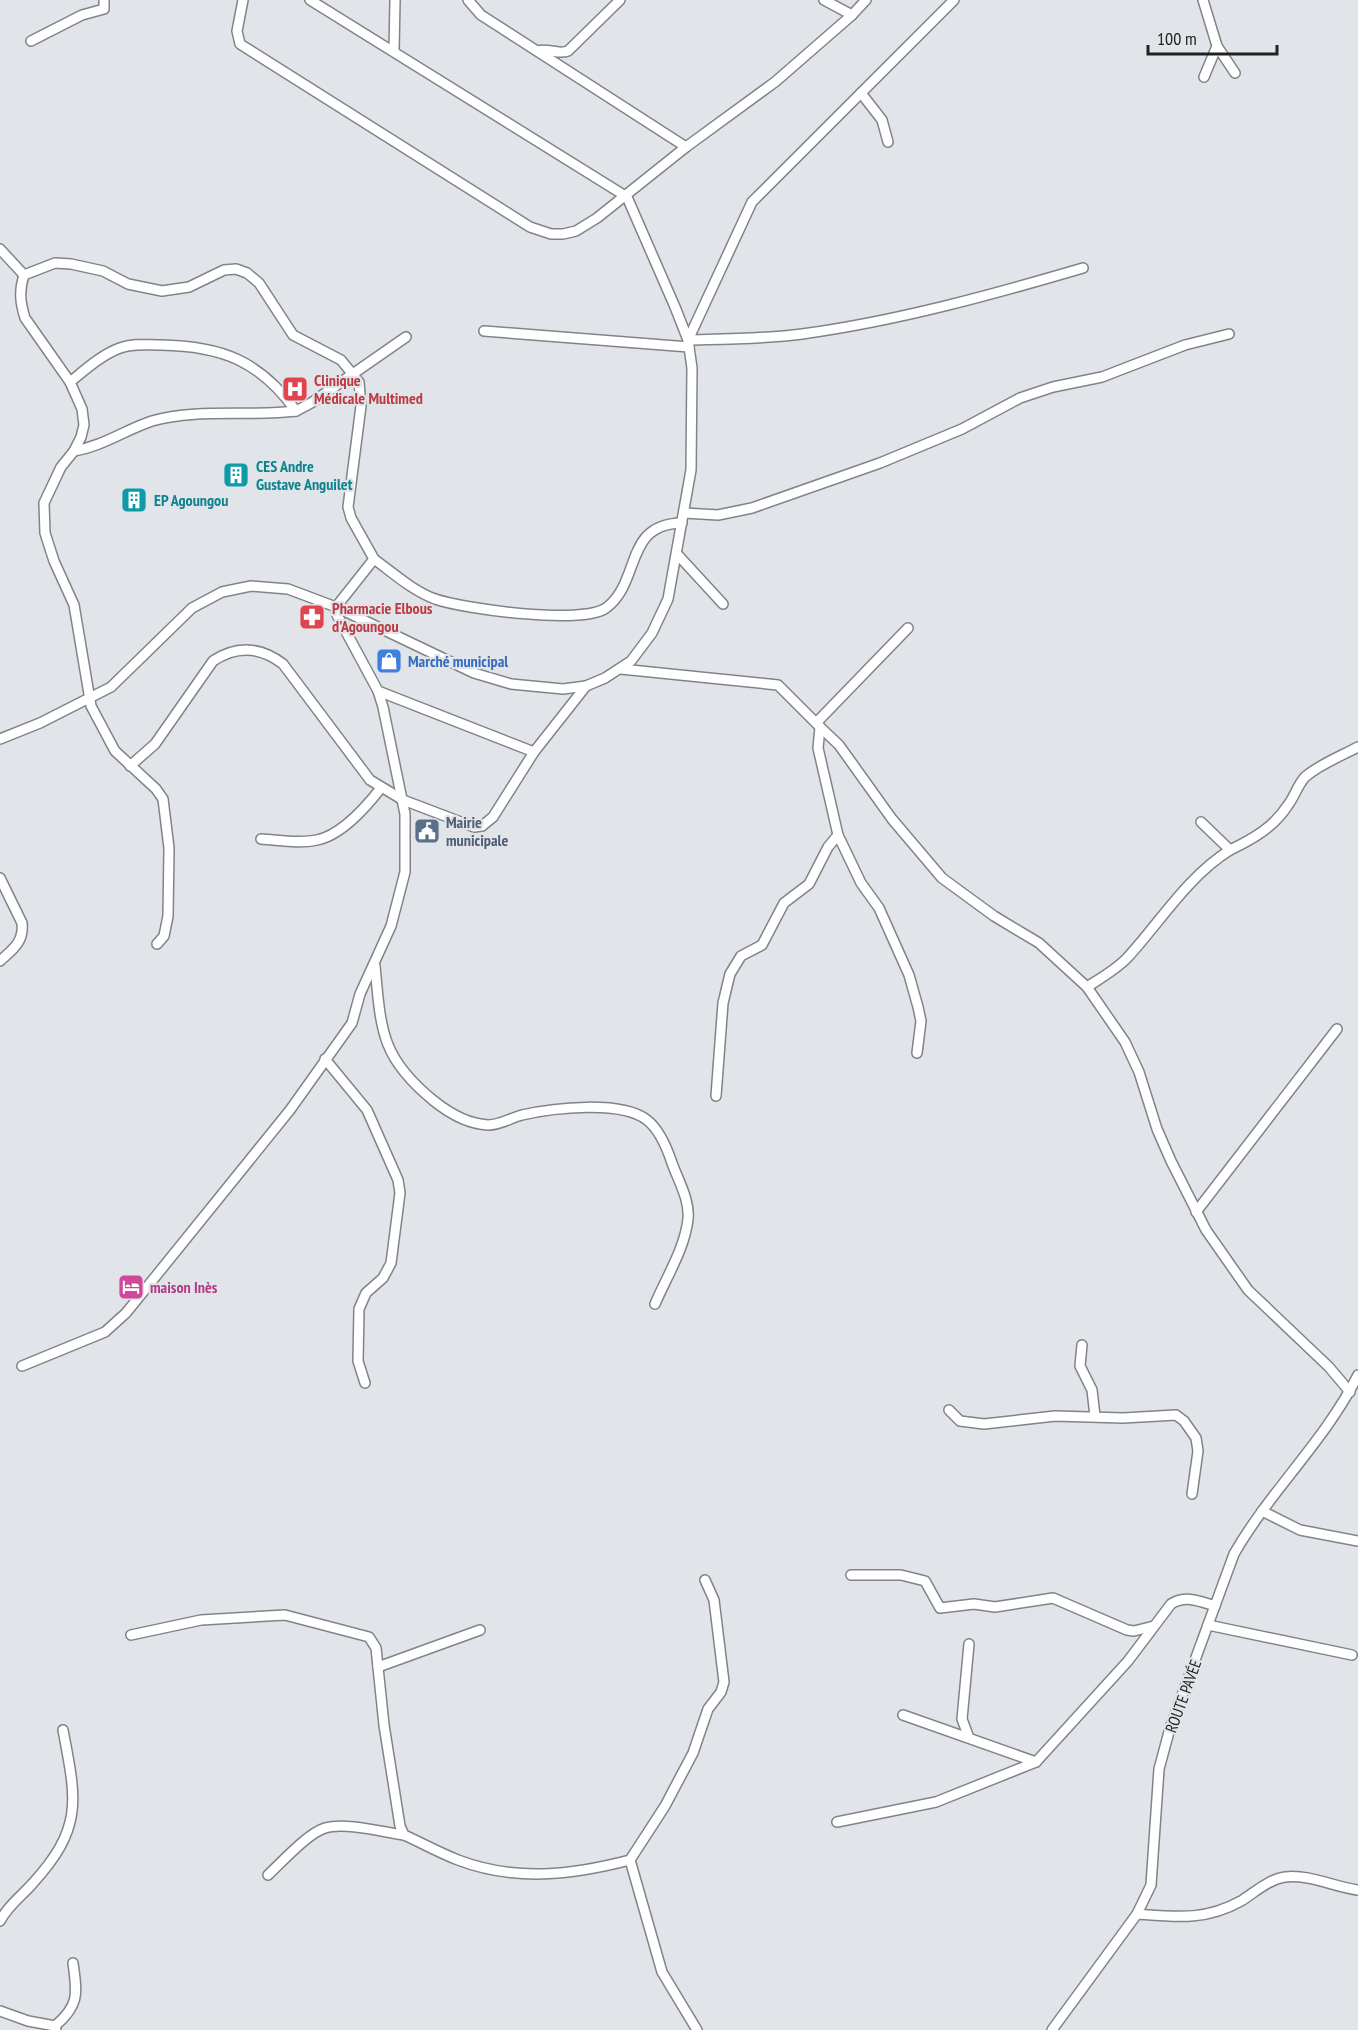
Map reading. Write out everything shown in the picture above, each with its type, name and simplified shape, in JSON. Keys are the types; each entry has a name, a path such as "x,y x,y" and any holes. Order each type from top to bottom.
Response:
{"street":[{"path":"31,41 82,15 104,9 104,0"},
{"path":"243,0 237,31 240,44 530,227 551,234 576,231 627,197 686,147 775,82 866,0"},
{"path":"0,739 40,723 111,687 192,608 222,592 251,586 274,586 336,607 484,675 512,684 540,688 586,686 621,669 640,650 668,599 683,518 693,435 689,344 627,197 394,50 310,0"},
{"path":"394,50 395,0"},
{"path":"468,0 482,15 686,147"},
{"path":"538,51 546,49 562,54 568,51 620,0"},
{"path":"824,0 852,15"},
{"path":"689,344 752,202 954,0"},
{"path":"1203,0 1217,46 1235,73"},
{"path":"1204,77 1217,46"},
{"path":"861,93 882,120 888,142"},
{"path":"0,249 24,275"},
{"path":"24,275 55,263 71,264 103,271 143,288 174,291 224,270 236,269 259,283 293,335 341,360 359,382 361,406 348,507 360,536 374,559 420,591 449,603 509,612 592,614 605,608 621,591 645,537 656,527 683,518 718,515 752,508 880,463 962,429 1020,398 1053,387 1102,377 1166,351 1229,334"},
{"path":"484,331 689,344 760,338 848,326 969,301 1083,268"},
{"path":"24,275 20,291 25,318 70,382 82,409 84,425 74,451 61,466 51,488 43,515 45,533 54,561 74,605 89,699 111,745 156,789 163,799 167,825 168,927 157,944"},
{"path":"74,451 95,447 152,422 178,416 296,411 406,337"},
{"path":"70,382 120,348 134,345 198,347 246,362 267,378 296,411"},
{"path":"677,554 723,604"},
{"path":"22,1366 113,1327 291,1110 352,1023 363,986 375,966 391,926 405,872 403,800 378,691 337,615 336,607 374,559"},
{"path":"908,628 819,724 818,748 838,835 861,883 879,908 909,975 921,1021 917,1053"},
{"path":"130,766 155,744 213,661 226,652 245,649 270,654 283,664 362,769 381,788 403,800 466,825 482,826 493,817 534,752 586,686"},
{"path":"621,669 778,685 840,745 892,819 942,878 994,916 1039,943 1087,987 1125,1042 1139,1072 1157,1129 1196,1212 1230,1266 1248,1290 1329,1367 1350,1392"},
{"path":"378,691 534,752"},
{"path":"1087,987 1127,958 1204,869 1273,824 1289,805 1298,786 1306,777 1358,747"},
{"path":"261,839 317,840 335,832 371,801 381,788"},
{"path":"1201,822 1230,850"},
{"path":"716,1096 723,1003 730,974 741,956 762,945 784,903 809,884 828,847 838,835"},
{"path":"0,878 23,929 18,944 0,961"},
{"path":"375,966 380,1016 387,1042 410,1081 440,1106 468,1121 486,1125 499,1124 520,1115 539,1112 615,1108 646,1119 659,1133 687,1203 688,1219 682,1241 655,1304"},
{"path":"1196,1212 1337,1029"},
{"path":"325,1059 367,1110 398,1180 400,1193 391,1263 382,1278 366,1293 359,1310 358,1361 365,1383"},
{"path":"1082,1345 1080,1366 1092,1390 1095,1416"},
{"name":"ROUTE PAVÉE","path":"1052,2030 1137,1914 1151,1885 1154,1871 1159,1769 1170,1728 1234,1554 1263,1511 1313,1448 1350,1392 1358,1375"},
{"path":"949,1410 960,1421 984,1424 1032,1418 1095,1416 1123,1418 1176,1415 1184,1421 1196,1438 1198,1451 1192,1494"},
{"path":"1263,1511 1300,1530 1358,1541"},
{"path":"851,1575 901,1575 925,1581 940,1608 974,1604 995,1607 1048,1598 1127,1630 1134,1631 1154,1626"},
{"path":"268,1875 312,1835 325,1828 341,1827 404,1835 459,1860 511,1874 551,1875 589,1870 630,1860 665,1806 693,1753 708,1709 721,1692 724,1682 714,1600 705,1580"},
{"path":"837,1822 936,1802 1036,1762 1128,1661 1166,1610 1178,1600 1189,1599 1215,1606"},
{"path":"131,1635 201,1620 285,1616 369,1638 376,1648 386,1737 400,1826 404,1835"},
{"path":"1208,1625 1352,1655"},
{"path":"378,1667 480,1630"},
{"path":"969,1644 962,1719 969,1738"},
{"path":"903,1714 1036,1762"},
{"path":"0,1921 8,1905 33,1884 70,1827 75,1800 63,1730"},
{"path":"630,1860 662,1972 697,2030"},
{"path":"1137,1914 1193,1918 1239,1902 1273,1881 1285,1877 1317,1880 1358,1890"},
{"path":"0,2011 56,2028 70,2013 77,1992 73,1963"}],"place":[{"name":"Clinique Médicale Multimed","path":"295,389"},
{"name":"CES Andre Gustave Anguilet","path":"236,475"},
{"name":"EP Agoungou","path":"134,500"},
{"name":"Pharmacie Elbous d'Agoungou","path":"312,617"},
{"name":"Marché municipal","path":"389,661"},
{"name":"Mairie municipale","path":"427,831"},
{"name":"maison Inès","path":"131,1287"}]}
